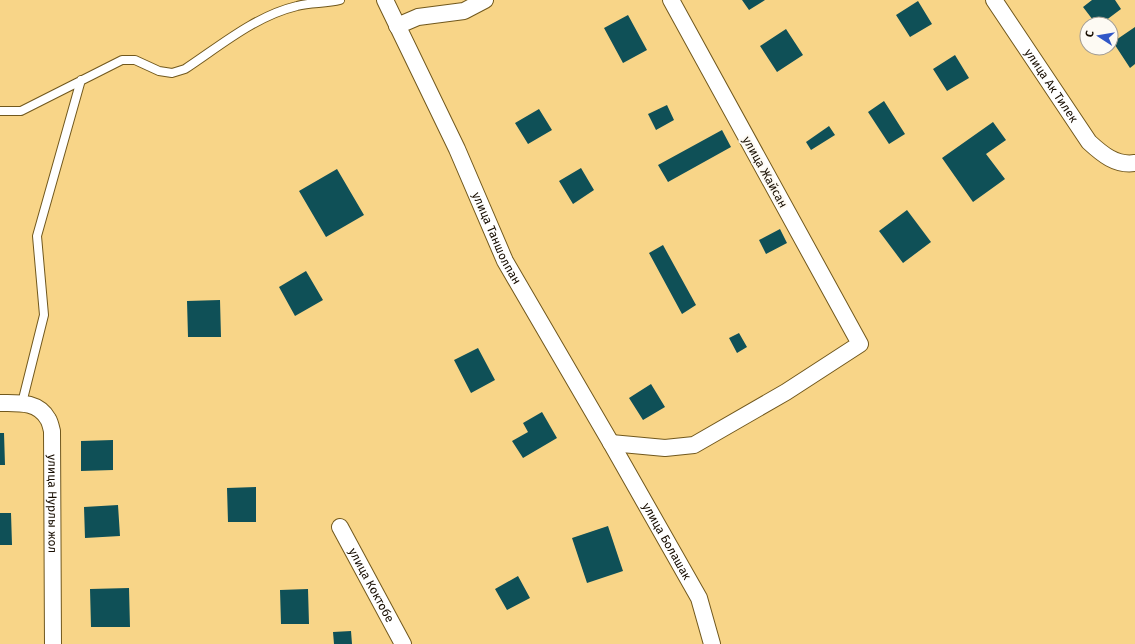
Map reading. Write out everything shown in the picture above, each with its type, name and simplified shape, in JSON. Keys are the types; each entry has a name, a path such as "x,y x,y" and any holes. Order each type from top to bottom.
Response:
{"street":[{"name":"улица Таншолпан","path":"386,0 397,26 457,149 505,261 611,443"},
{"path":"397,26 418,17 464,10 486,0"},
{"name":"улица Жайсан","path":"611,443 665,448 694,445 786,392 860,344 671,0"},
{"name":"улица Ак Тилек","path":"994,0 1089,142 1101,154 1117,162 1135,163"},
{"name":"улица Нурлы жол","path":"0,403 22,403 33,405 48,419 52,431 52,644"},
{"name":"улица Болашак","path":"611,443 699,598 712,644"},
{"name":"улица Коктобе","path":"340,527 403,644"}],"lane":[{"path":"0,111 21,111 122,60 135,60 159,72 172,73 185,69 260,19 298,5 329,3 340,0"},
{"path":"22,403 44,315 37,236 81,80"}],"building":[{"path":"742,0 765,0 749,10"},
{"path":"1092,0 1115,0 1121,9 1112,16 1090,16 1083,7"},
{"path":"918,1 932,24 910,37 896,15"},
{"path":"628,15 647,50 623,63 604,28"},
{"path":"1135,27 1135,64 1130,68 1119,51 1119,38"},
{"path":"786,29 803,55 777,72 760,46"},
{"path":"955,55 969,78 947,91 933,69"},
{"path":"884,101 905,134 889,144 868,112"},
{"path":"667,105 674,120 656,130 648,114"},
{"path":"539,109 552,130 528,144 515,123"},
{"path":"993,122 1006,140 986,154 1005,179 973,202 942,158"},
{"path":"829,126 835,135 811,150 806,142"},
{"path":"722,130 731,147 668,182 658,165"},
{"path":"581,168 594,190 573,204 559,181"},
{"path":"337,169 364,215 326,237 299,191"},
{"path":"907,210 931,242 903,263 879,231"},
{"path":"780,229 787,243 766,254 759,240"},
{"path":"663,245 696,305 682,314 649,253"},
{"path":"306,271 323,300 295,316 279,287"},
{"path":"220,300 221,337 188,337 187,301"},
{"path":"739,333 747,347 737,353 729,338"},
{"path":"478,348 495,380 471,393 454,360"},
{"path":"651,384 665,407 643,420 629,398"},
{"path":"542,412 557,438 523,458 512,441 528,432 523,423"},
{"path":"0,433 4,433 5,465 0,465"},
{"path":"113,440 113,470 81,471 81,441"},
{"path":"256,487 256,522 228,522 227,488"},
{"path":"118,505 120,536 85,538 84,507"},
{"path":"0,513 11,513 12,545 0,545"},
{"path":"608,526 623,571 587,583 572,538"},
{"path":"518,576 530,598 507,610 495,589"},
{"path":"129,588 130,627 91,627 90,589"},
{"path":"308,589 309,624 281,624 280,590"},
{"path":"351,631 352,644 334,644 333,632"}]}
